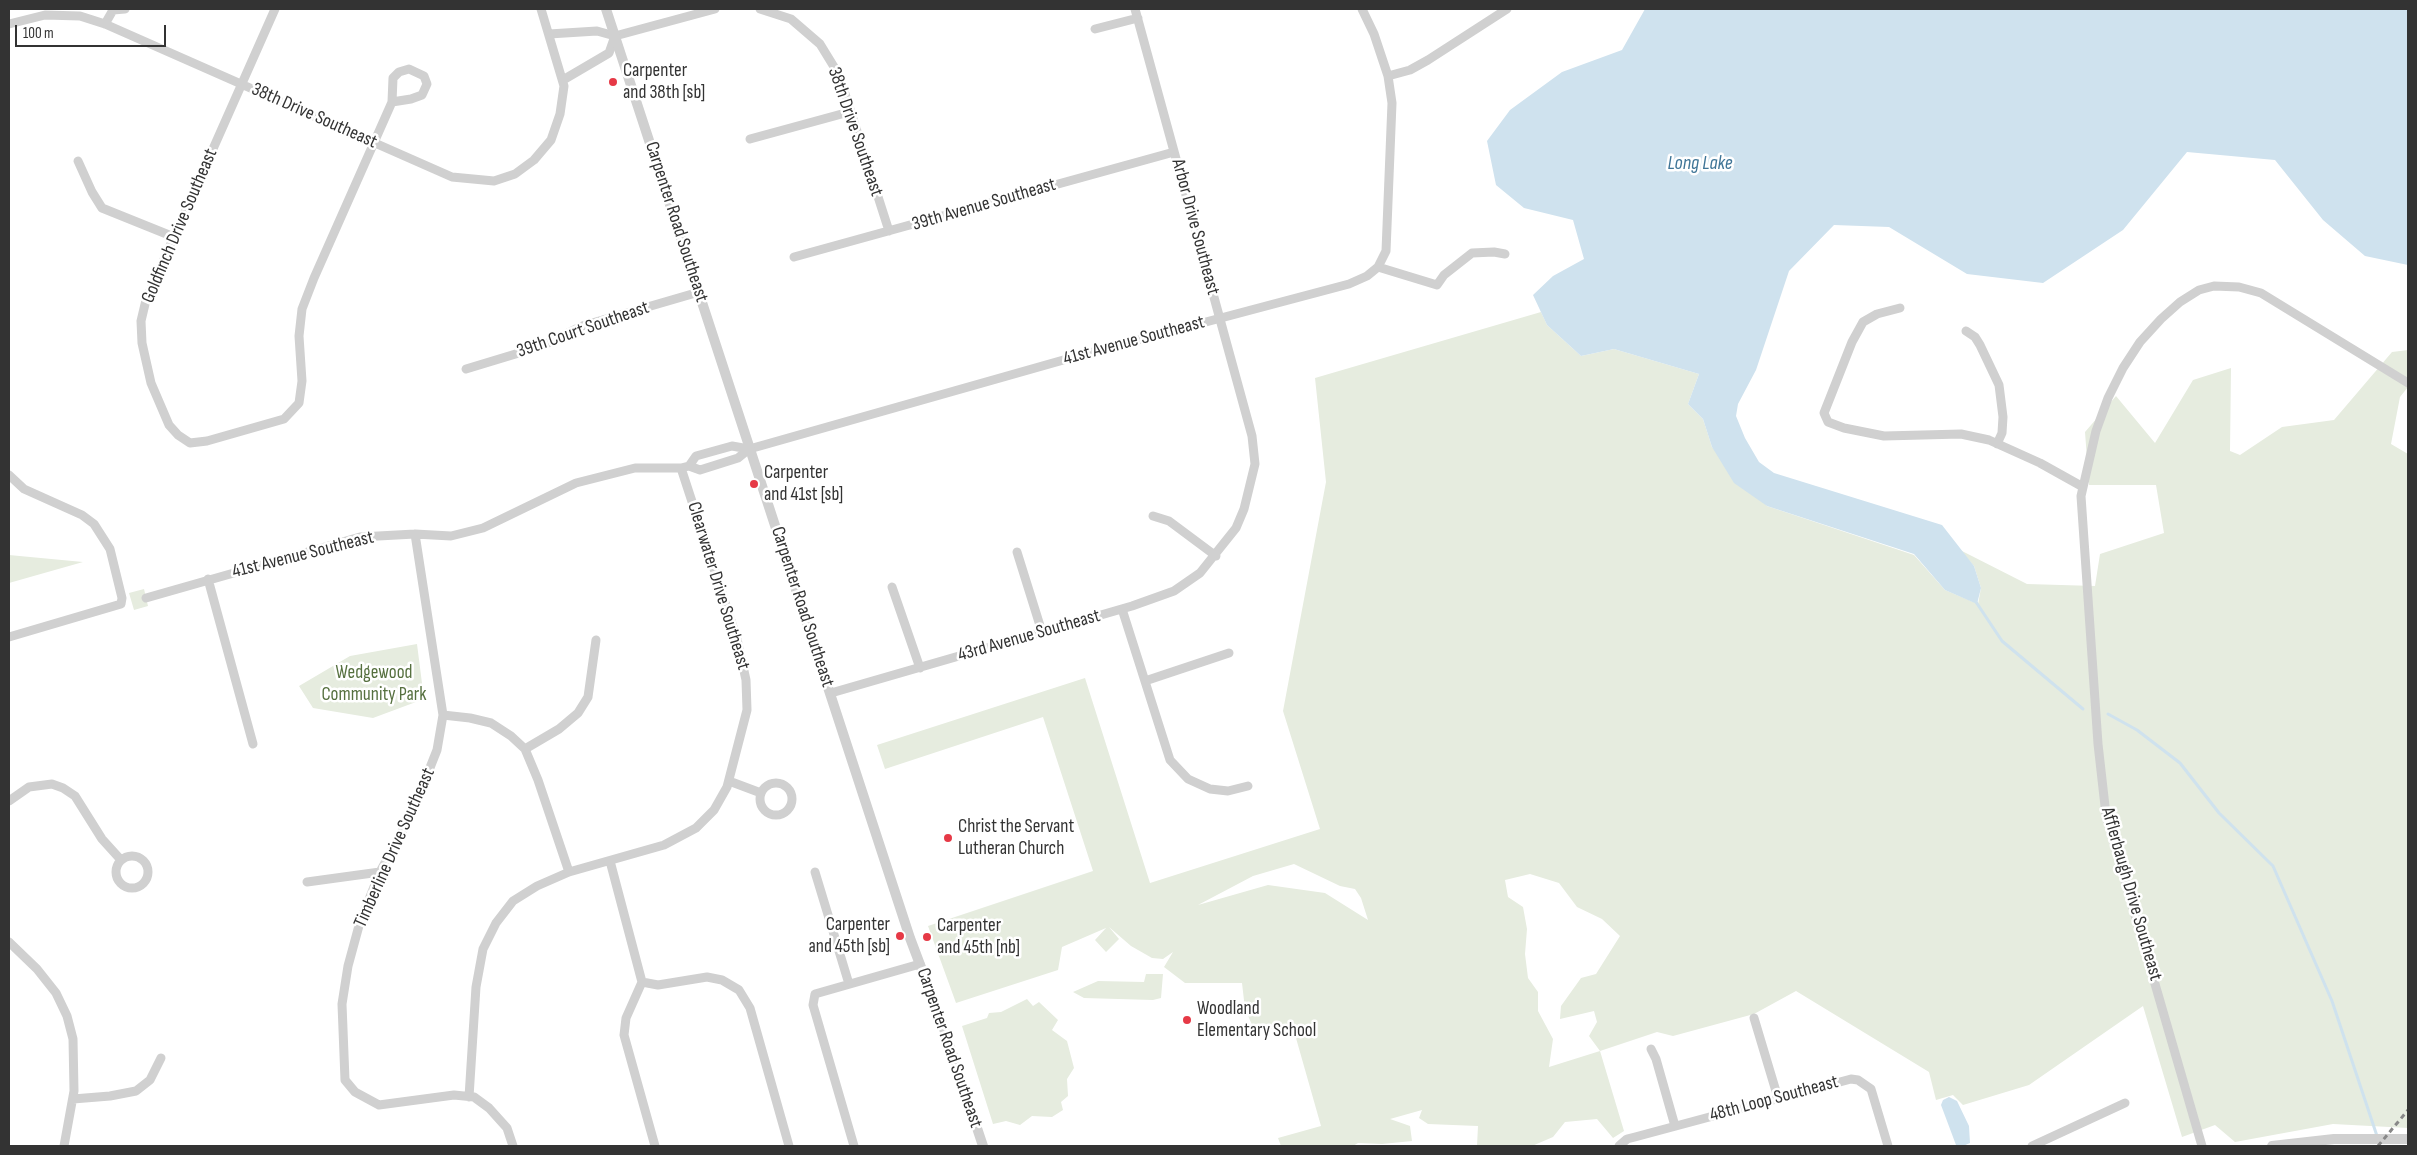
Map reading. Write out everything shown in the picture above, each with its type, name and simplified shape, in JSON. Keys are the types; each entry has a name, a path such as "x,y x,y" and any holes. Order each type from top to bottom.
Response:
{"street":[{"path":"105,24 113,10 125,9"},
{"name":"Goldfinch Drive Southeast","path":"275,9 146,300 141,321 142,342 151,383 169,425 178,435 190,443 207,441 284,419 292,412 302,392 299,336 302,309 374,142"},
{"name":"38th Drive Southeast","path":"9,24 45,15 59,14 80,16 105,24 452,177 494,181 514,174 534,160 551,140 560,114 564,86 563,80 541,9"},
{"name":"Carpenter Road Southeast","path":"606,9 749,449 920,964 983,1146"},
{"path":"549,34 597,31 615,36 694,11 715,9"},
{"name":"38th Drive Southeast","path":"760,9 791,19 820,44 839,75 849,112 889,231"},
{"path":"1362,9 1374,34 1388,76 1392,102 1386,251 1378,267 1437,285 1444,275 1472,253 1494,252 1506,254"},
{"path":"1388,76 1410,70 1428,60 1507,9"},
{"path":"1095,29 1136,13"},
{"name":"Arbor Drive Southeast","path":"1136,13 1252,436 1255,464 1244,508 1236,528 1216,556"},
{"path":"563,80 609,53 615,36"},
{"path":"374,142 392,102 392,82 396,75 409,69 424,76 427,84 422,95 392,102"},
{"path":"750,139 849,112"},
{"name":"39th Avenue Southeast","path":"794,257 1174,152"},
{"path":"78,161 92,192 102,208 174,236"},
{"name":"41st Avenue Southeast","path":"146,598 360,537 415,534 451,536 483,528 576,483 635,468 685,467 700,470 738,458 749,449 1349,284 1367,276 1378,267"},
{"name":"Afflerbaugh Drive Southeast","path":"2202,1146 2106,816 2098,744 2081,496 2096,431 2108,398 2123,368 2140,342 2161,319 2199,290 2214,286 2239,288 2260,293 2408,383"},
{"name":"39th Court Southeast","path":"466,369 542,346 582,326 699,292"},
{"path":"1900,308 1877,314 1863,322 1852,342 1824,412 1828,422 1844,428 1884,436 1960,434 1997,444 2040,463 2083,487"},
{"path":"1966,331 1975,337 1980,345 1999,385 2004,417 2002,433 1997,444"},
{"name":"41st Avenue Southeast","path":"685,467 696,456 732,446 749,449"},
{"name":"Clearwater Drive Southeast","path":"469,1097 476,987 483,949 496,923 513,902 537,886 569,872 664,846 696,828 714,810 729,781 747,710 746,680 738,639 685,467"},
{"path":"9,475 24,489 82,515 94,524 110,549 122,598 121,604 9,637"},
{"path":"1153,516 1170,521 1216,556"},
{"name":"Timberline Drive Southeast","path":"415,534 443,715 437,750 412,813 380,872 360,922 348,966 342,1004 345,1080 355,1092 379,1105 454,1095 474,1097 489,1108 507,1128 513,1146"},
{"path":"1017,552 1042,632"},
{"name":"43rd Avenue Southeast","path":"831,693 1122,609 1174,591 1200,573 1216,556"},
{"path":"208,579 253,744"},
{"path":"892,587 920,668"},
{"path":"1122,609 1170,760 1188,779 1210,789 1228,791 1248,786"},
{"path":"525,749 559,729 578,713 588,698 596,640"},
{"path":"1145,681 1229,653"},
{"path":"443,715 491,723 512,736 525,749 538,780 569,872"},
{"path":"729,781 761,794"},
{"path":"9,802 29,787 52,784 63,788 76,796 102,839 121,860"},
{"path":"610,861 642,982 626,1018 624,1035 655,1146"},
{"path":"307,882 380,872"},
{"path":"815,872 849,984"},
{"path":"11,946 37,969 56,994 67,1016 73,1039 73,1099 64,1146"},
{"path":"854,1146 813,1005 815,994 920,964"},
{"path":"642,982 658,985 707,977 722,980 739,990 750,1008 789,1146"},
{"path":"1754,1018 1778,1098"},
{"path":"1651,1049 1656,1059 1675,1126"},
{"path":"73,1099 110,1096 136,1091 150,1080 161,1058"},
{"name":"48th Loop Southeast","path":"1619,1146 1627,1139 1845,1079 1858,1080 1871,1089 1888,1146"},
{"path":"2032,1146 2126,1103"},
{"path":"2272,1146 2343,1138 2408,1139"}],"green space":[{"path":"1541,312 1547,325 1581,356 1614,349 1699,374 1688,404 1703,419 1712,447 1767,506 1914,555 1945,590 1978,604 1981,588 1974,566 1960,550 2027,584 2095,586 2100,554 2164,533 2156,485 2089,485 2085,432 2116,396 2155,443 2193,380 2231,368 2230,451 2240,455 2282,427 2334,420 2392,352 2408,350 2408,387 2400,397 2391,444 2408,454 2408,1128 2333,1124 2235,1142 2215,1125 2182,1137 2143,1006 2029,1085 1963,1105 1953,1095 1936,1100 1929,1072 1796,991 1754,1014 1673,1036 1657,1032 1600,1051 1624,1131 1613,1138 1597,1119 1565,1122 1553,1137 1532,1146 1477,1146 1478,1126 1428,1124 1419,1118 1422,1110 1390,1119 1410,1126 1412,1141 1382,1144 1358,1143 1353,1146 1281,1146 1278,1138 1321,1126 1292,1024 1273,1029 1253,1027 1245,1009 1242,983 1185,983 1164,967 1173,952 1163,959 1152,958 1131,946 1109,927 1119,939 1106,952 1095,940 1106,928 1062,947 1058,970 956,1003 928,926 1093,871 1043,717 885,769 877,745 1085,678 1150,883 1320,829 1283,711 1326,482 1315,378","holes":["1294,864 1340,886 1355,889 1361,898 1368,920 1325,893 1268,885 1198,905 1253,876","1530,874 1559,883 1577,907 1602,919 1620,936 1596,974 1581,978 1561,1006 1560,1019 1594,1011 1597,1022 1589,1036 1600,1051 1549,1067 1553,1039 1538,1011 1538,992 1528,978 1525,954 1527,929 1523,907 1508,897 1505,880"]},
{"path":"9,555 83,562 9,583"},
{"path":"144,589 148,606 134,610 129,593"},
{"name":"Wedgewood Community Park","path":"417,644 424,699 373,718 313,708 299,686 350,656"},
{"path":"1146,974 1163,974 1161,998 1153,1000 1084,998 1073,992 1098,981 1144,982"},
{"path":"1027,999 1033,1006 1039,1002 1058,1020 1052,1030 1067,1041 1074,1068 1067,1079 1068,1096 1061,1102 1063,1110 1052,1117 1032,1116 1020,1125 1006,1121 993,1124 962,1026 987,1018 989,1013 1001,1012"}],"water":[{"name":"Long Lake","path":"1645,9 2408,9 2408,265 2365,256 2323,220 2275,160 2187,152 2123,230 2043,283 1967,274 1889,227 1834,225 1789,271 1756,370 1738,404 1736,416 1745,438 1759,462 1774,473 1942,525 1974,566 1981,588 1977,604 1945,590 1914,554 1767,506 1734,483 1712,447 1703,419 1688,404 1699,374 1614,349 1581,356 1547,325 1533,295 1553,276 1584,259 1573,220 1524,208 1496,185 1487,141 1510,110 1562,72 1622,50"},
{"path":"1949,1097 1957,1101 1969,1126 1970,1143 1963,1146 1956,1145 1941,1105 1943,1100"}],"waterway":[{"path":"1976,602 2002,641 2083,709"},
{"path":"2108,714 2137,730 2180,763 2219,813 2273,866 2332,1001 2377,1136"}],"railway":[{"path":"2378,1146 2408,1110"}],"place":[{"name":"Carpenter and 38th [sb]","path":"613,82"},
{"name":"Carpenter and 41st [sb]","path":"754,484"},
{"name":"Christ the Servant Lutheran Church","path":"948,838"},
{"name":"Carpenter and 45th [sb]","path":"900,936"},
{"name":"Carpenter and 45th [nb]","path":"927,937"},
{"name":"Woodland Elementary School","path":"1187,1020"}]}
